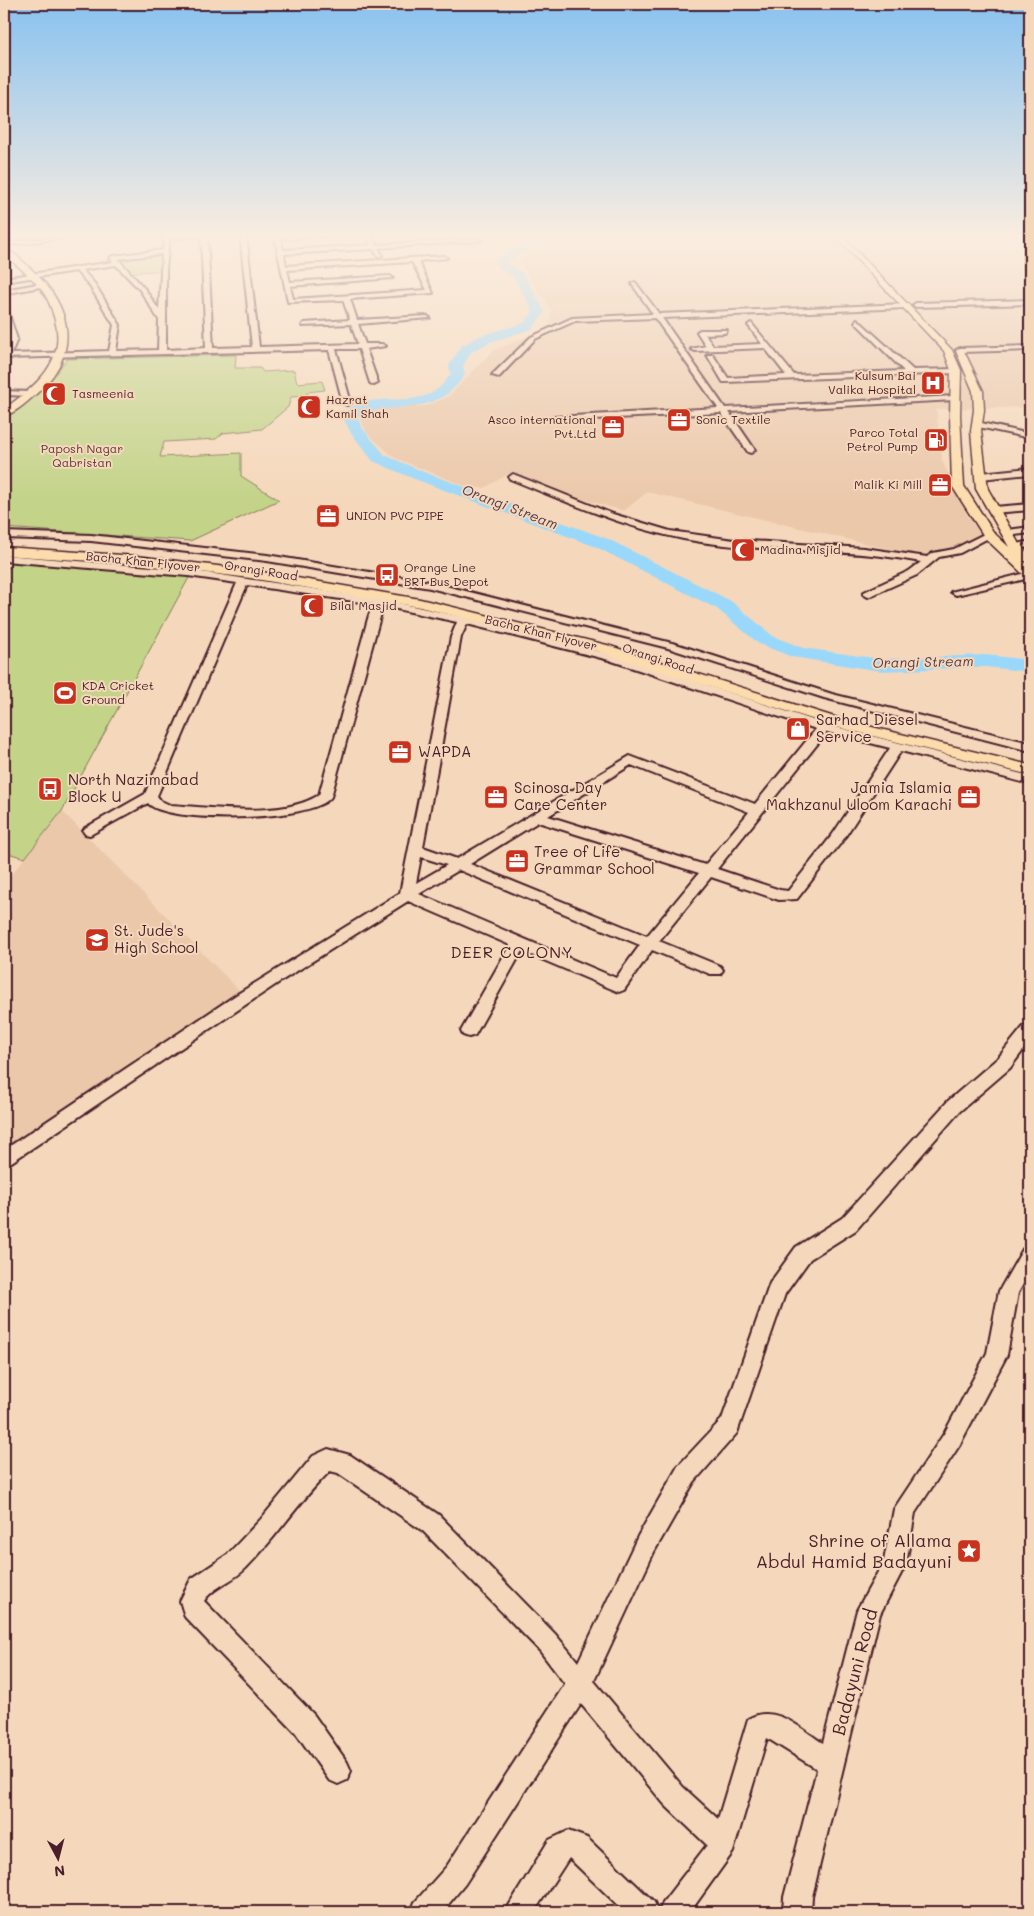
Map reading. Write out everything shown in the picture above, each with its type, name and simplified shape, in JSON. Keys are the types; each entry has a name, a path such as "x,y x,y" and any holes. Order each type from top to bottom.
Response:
{"main road":[{"path":"4,412 32,394 55,367 62,355 64,332 61,323"},
{"path":"927,323 942,342 956,371 955,398 966,418 981,476 982,489 1014,546 1030,563"},
{"path":"932,323 960,350 978,391 966,418 958,486 989,536 1030,574"},
{"name":"Bacha Khan Flyover","path":"4,541 51,543 203,556 380,585 471,603 601,635 839,711 1030,757"},
{"name":"Bacha Khan Flyover","path":"4,551 137,560 259,575 420,604 602,648 842,724 1030,770"}],"street":[{"path":"8,323 13,339 5,356 256,350 306,344 332,348 382,346"},
{"path":"112,354 117,323"},
{"path":"162,323 162,352"},
{"path":"209,323 210,351"},
{"path":"253,323 256,350"},
{"path":"354,323 374,384"},
{"path":"496,375 532,338 562,323"},
{"path":"663,323 751,450"},
{"path":"860,323 911,373"},
{"path":"751,325 792,378"},
{"path":"711,348 700,332 725,331"},
{"path":"4,338 13,339"},
{"path":"696,349 767,346"},
{"path":"332,348 347,403"},
{"path":"960,350 1030,348"},
{"path":"710,357 726,380 956,371"},
{"path":"4,393 32,394"},
{"path":"555,419 955,398"},
{"path":"966,418 1030,436"},
{"path":"981,476 1030,471"},
{"path":"513,477 629,522 671,535 716,541 883,551 928,560"},
{"path":"994,510 1030,506"},
{"path":"1008,533 1030,530"},
{"name":"Orangi Road","path":"4,535 91,538 268,558 430,585 672,646 828,696 1030,747"},
{"path":"868,594 913,573 928,560 943,552 957,551 989,536"},
{"path":"1014,546 1030,544"},
{"name":"Orangi Road","path":"4,558 152,568 380,602 463,620 613,658 824,728 1030,780"},
{"path":"956,592 1030,574"},
{"path":"90,831 150,796 243,582"},
{"path":"150,796 156,804 168,809 285,812 304,809 320,802 325,797 374,615 380,602"},
{"path":"407,895 456,637 463,620"},
{"path":"407,895 619,986 651,941 824,728"},
{"path":"539,818 779,895 792,896 838,836 897,747"},
{"path":"4,1159 276,976 458,864 539,818 630,760 757,810"},
{"path":"416,850 458,864 651,941 715,970"},
{"path":"469,1031 518,943"},
{"path":"425,1912 456,1876 581,1682 646,1544 686,1474 730,1426 777,1289 803,1253 849,1224 954,1106 1004,1063 1030,1030"},
{"name":"Badayuni Road","path":"796,1912 798,1897 869,1610 895,1564 905,1509 952,1439 997,1355 1009,1291 1030,1255"},
{"path":"338,1771 305,1724 193,1609 190,1600 194,1592 234,1564 321,1464 328,1460 342,1463 430,1523 548,1644 581,1682 617,1730 674,1796 724,1842"},
{"path":"673,1912 724,1842 757,1728 762,1725 774,1726 831,1763"},
{"path":"519,1912 558,1849 568,1844 578,1847 644,1912"}],"shaded area":[{"path":"550,323 1030,323 1030,407 936,409 942,460 967,515 983,536 931,559 647,492 624,511 582,499 512,472 484,488 468,487 395,458 367,433 359,416 372,409 425,406 448,397 494,350 550,327"},
{"name":"St. Jude's High School","path":"62,811 246,997 4,1159 4,884"}],"green space":[{"name":"Paposh Nagar Qabristan","path":"236,355 235,368 260,368 263,372 294,370 297,383 322,381 325,390 307,392 308,396 291,397 288,407 262,429 223,433 216,439 164,442 160,457 241,453 241,476 279,500 190,541 4,528 4,420 45,386 67,359"},
{"name":"KDA Cricket Ground","path":"18,556 191,574 62,811 25,858 4,852 4,573"}],"waterway":[{"name":"Orangi Stream","path":"530,323 528,326 485,339 466,349 456,366 458,375 439,395 426,400 362,407 349,416 356,430 379,458 418,475 602,543 724,605 766,640 799,653 881,665 986,661 1030,666"}],"place":[{"name":"Kulsum Bai Valika Hospital","path":"933,383"},
{"name":"Tasmeenia","path":"54,394"},
{"name":"Hazrat Kamil Shah","path":"309,407"},
{"name":"Sonic Textile","path":"679,420"},
{"name":"Asco international Pvt.Ltd","path":"613,427"},
{"name":"Parco Total Petrol Pump","path":"936,440"},
{"name":"Malik Ki Mill","path":"940,485"},
{"name":"UNION PVC PIPE","path":"328,516"},
{"name":"Madina Misjid","path":"743,550"},
{"name":"Orange Line BRT Bus Depot","path":"387,575"},
{"name":"Bilal Masjid","path":"312,606"},
{"name":"KDA Cricket Ground","path":"65,693"},
{"name":"Sarhad Diesel Service","path":"798,729"},
{"name":"WAPDA","path":"400,752"},
{"name":"North Nazimabad Block U","path":"50,789"},
{"name":"Scinosa Day Care Center","path":"496,797"},
{"name":"Jamia Islamia Makhzanul Uloom Karachi","path":"969,797"},
{"name":"Tree of Life Grammar School","path":"517,861"},
{"name":"St. Jude's High School","path":"97,940"},
{"name":"Shrine of Allama Abdul Hamid Badayuni","path":"969,1551"}],"district":[{"name":"DEER COLONY","path":"512,952"}]}
